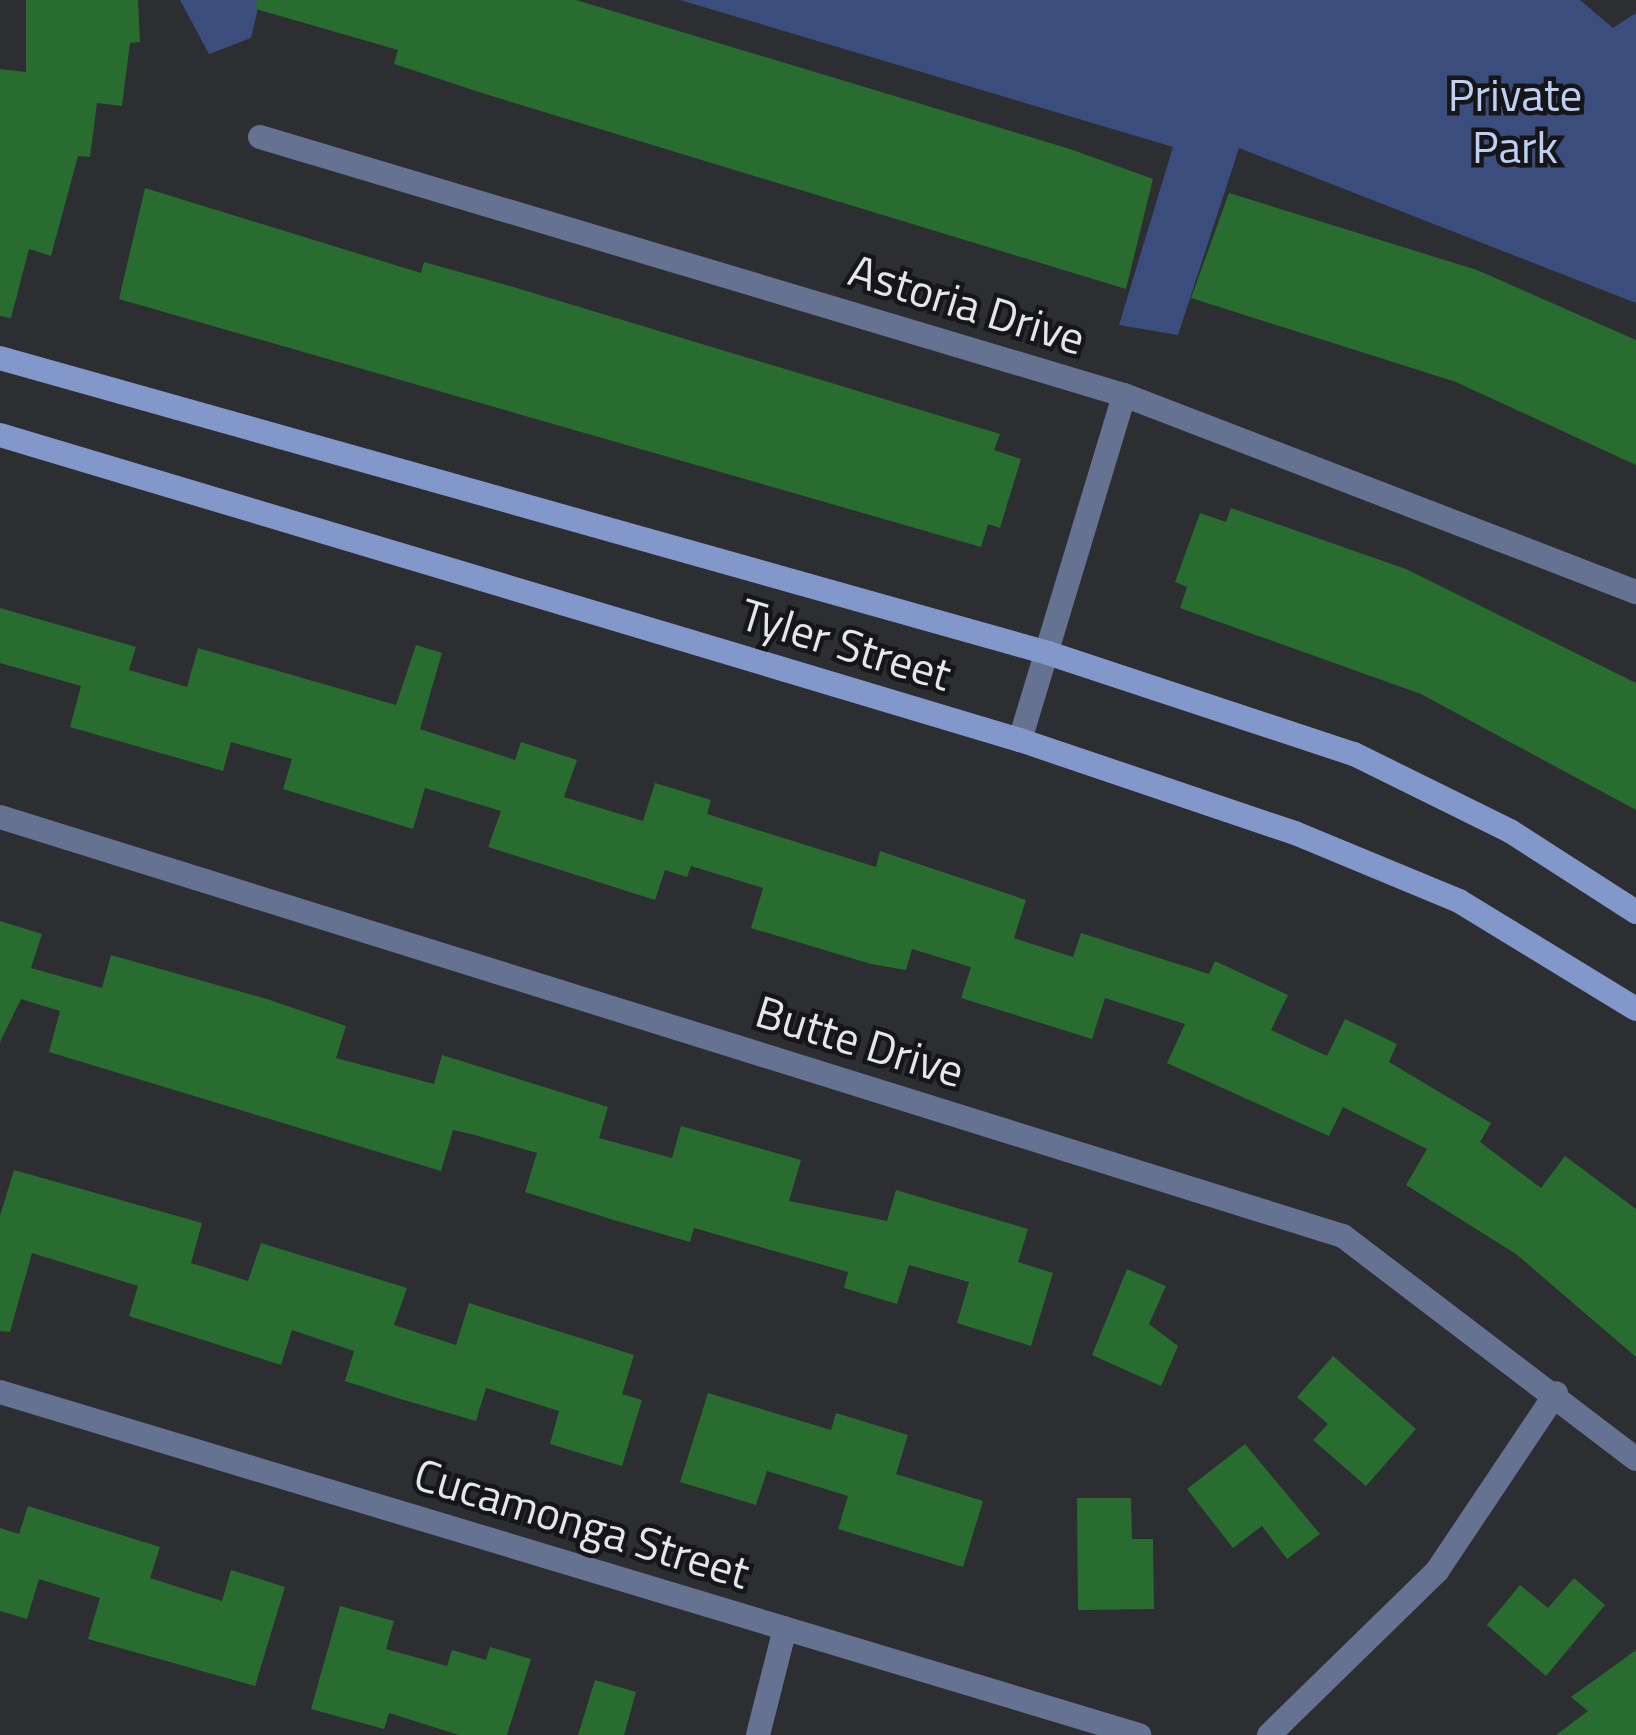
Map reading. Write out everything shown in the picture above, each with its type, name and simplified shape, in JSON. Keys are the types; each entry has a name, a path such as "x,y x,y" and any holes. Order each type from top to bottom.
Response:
{"main road":[{"name":"Tyler Street","path":"0,358 1048,653 1354,754 1510,831 1636,912"},
{"name":"Tyler Street","path":"0,435 1020,740 1295,833 1459,901 1636,1009"}],"street":[{"name":"Astoria Drive","path":"260,137 1124,394 1636,592"},
{"path":"1020,740 1124,394"},
{"name":"Butte Drive","path":"0,818 1343,1236 1556,1393 1636,1459"},
{"name":"Cucamonga Street","path":"0,1392 1139,1735"},
{"path":"1269,1735 1437,1571 1556,1393"},
{"path":"758,1735 785,1628"}],"green space":[{"path":"180,0 260,0 251,38 209,54"},
{"name":"Private Park","path":"680,0 1580,0 1613,28 1636,13 1636,303 1239,148 1178,335 1119,325 1173,147"}],"building":[{"path":"26,0 138,0 140,42 130,43 122,106 97,103 90,157 78,156 51,256 29,249 11,318 0,316 0,69 26,72"},
{"path":"257,0 576,0 1070,149 1153,179 1126,289 394,64 398,50 256,9"},
{"path":"145,188 421,273 424,262 510,286 1000,434 994,450 1021,459 1000,528 988,524 981,547 119,299"},
{"path":"1229,193 1477,270 1636,340 1636,465 1456,382 1191,298"},
{"path":"1231,508 1406,569 1636,683 1636,810 1421,694 1180,608 1187,587 1175,582 1200,513 1226,522"},
{"path":"0,608 136,647 129,670 187,687 198,648 396,705 416,645 442,653 420,729 515,760 521,742 577,760 564,797 643,821 655,783 711,800 707,814 876,867 880,851 1026,900 1014,938 1073,957 1081,933 1209,974 1215,961 1288,995 1271,1030 1327,1056 1345,1019 1397,1044 1389,1062 1491,1123 1480,1142 1541,1188 1565,1156 1636,1209 1636,1357 1516,1254 1406,1185 1427,1149 1343,1107 1329,1136 1167,1063 1185,1024 1105,998 1092,1039 961,998 971,967 912,949 906,970 871,964 751,928 763,888 691,866 687,877 665,870 655,900 488,847 501,811 425,788 413,829 283,789 292,759 231,742 223,771 70,727 81,686 0,663"},
{"path":"0,921 42,934 31,968 102,988 111,955 267,999 346,1026 336,1058 434,1084 442,1055 608,1107 599,1138 672,1158 681,1126 801,1160 789,1201 887,1221 896,1190 1028,1229 1018,1262 1053,1273 1031,1346 957,1323 969,1282 909,1265 897,1304 844,1288 848,1272 694,1228 690,1242 525,1192 537,1153 453,1130 441,1171 49,1052 60,1011 21,999 0,1042"},
{"path":"14,1170 202,1223 191,1263 248,1281 261,1243 407,1288 394,1325 456,1345 469,1303 634,1355 622,1394 642,1400 622,1466 550,1444 559,1411 486,1388 476,1421 397,1398 345,1381 354,1351 292,1330 281,1365 129,1316 138,1286 32,1253 10,1332 0,1331 0,1216"},
{"path":"1127,1269 1166,1286 1149,1324 1178,1346 1161,1386 1092,1355"},
{"path":"1333,1356 1416,1429 1366,1486 1313,1440 1328,1424 1297,1397"},
{"path":"708,1393 831,1430 836,1413 908,1435 896,1474 983,1501 963,1567 838,1529 848,1496 767,1471 756,1505 680,1482"},
{"path":"1245,1444 1320,1534 1287,1559 1262,1526 1233,1548 1187,1489"},
{"path":"1077,1498 1131,1498 1132,1539 1153,1539 1154,1609 1078,1610"},
{"path":"28,1506 160,1547 150,1578 222,1601 231,1570 285,1587 255,1686 88,1639 100,1598 39,1579 27,1619 0,1611 0,1528 19,1534"},
{"path":"1574,1578 1605,1605 1546,1676 1487,1625 1520,1585 1548,1608"},
{"path":"340,1606 394,1621 386,1649 447,1666 452,1650 486,1660 490,1647 531,1659 507,1735 459,1735 389,1713 384,1729 311,1709"},
{"path":"1636,1650 1636,1735 1556,1735 1588,1711 1571,1697"},
{"path":"595,1680 636,1692 624,1735 578,1735"}]}
